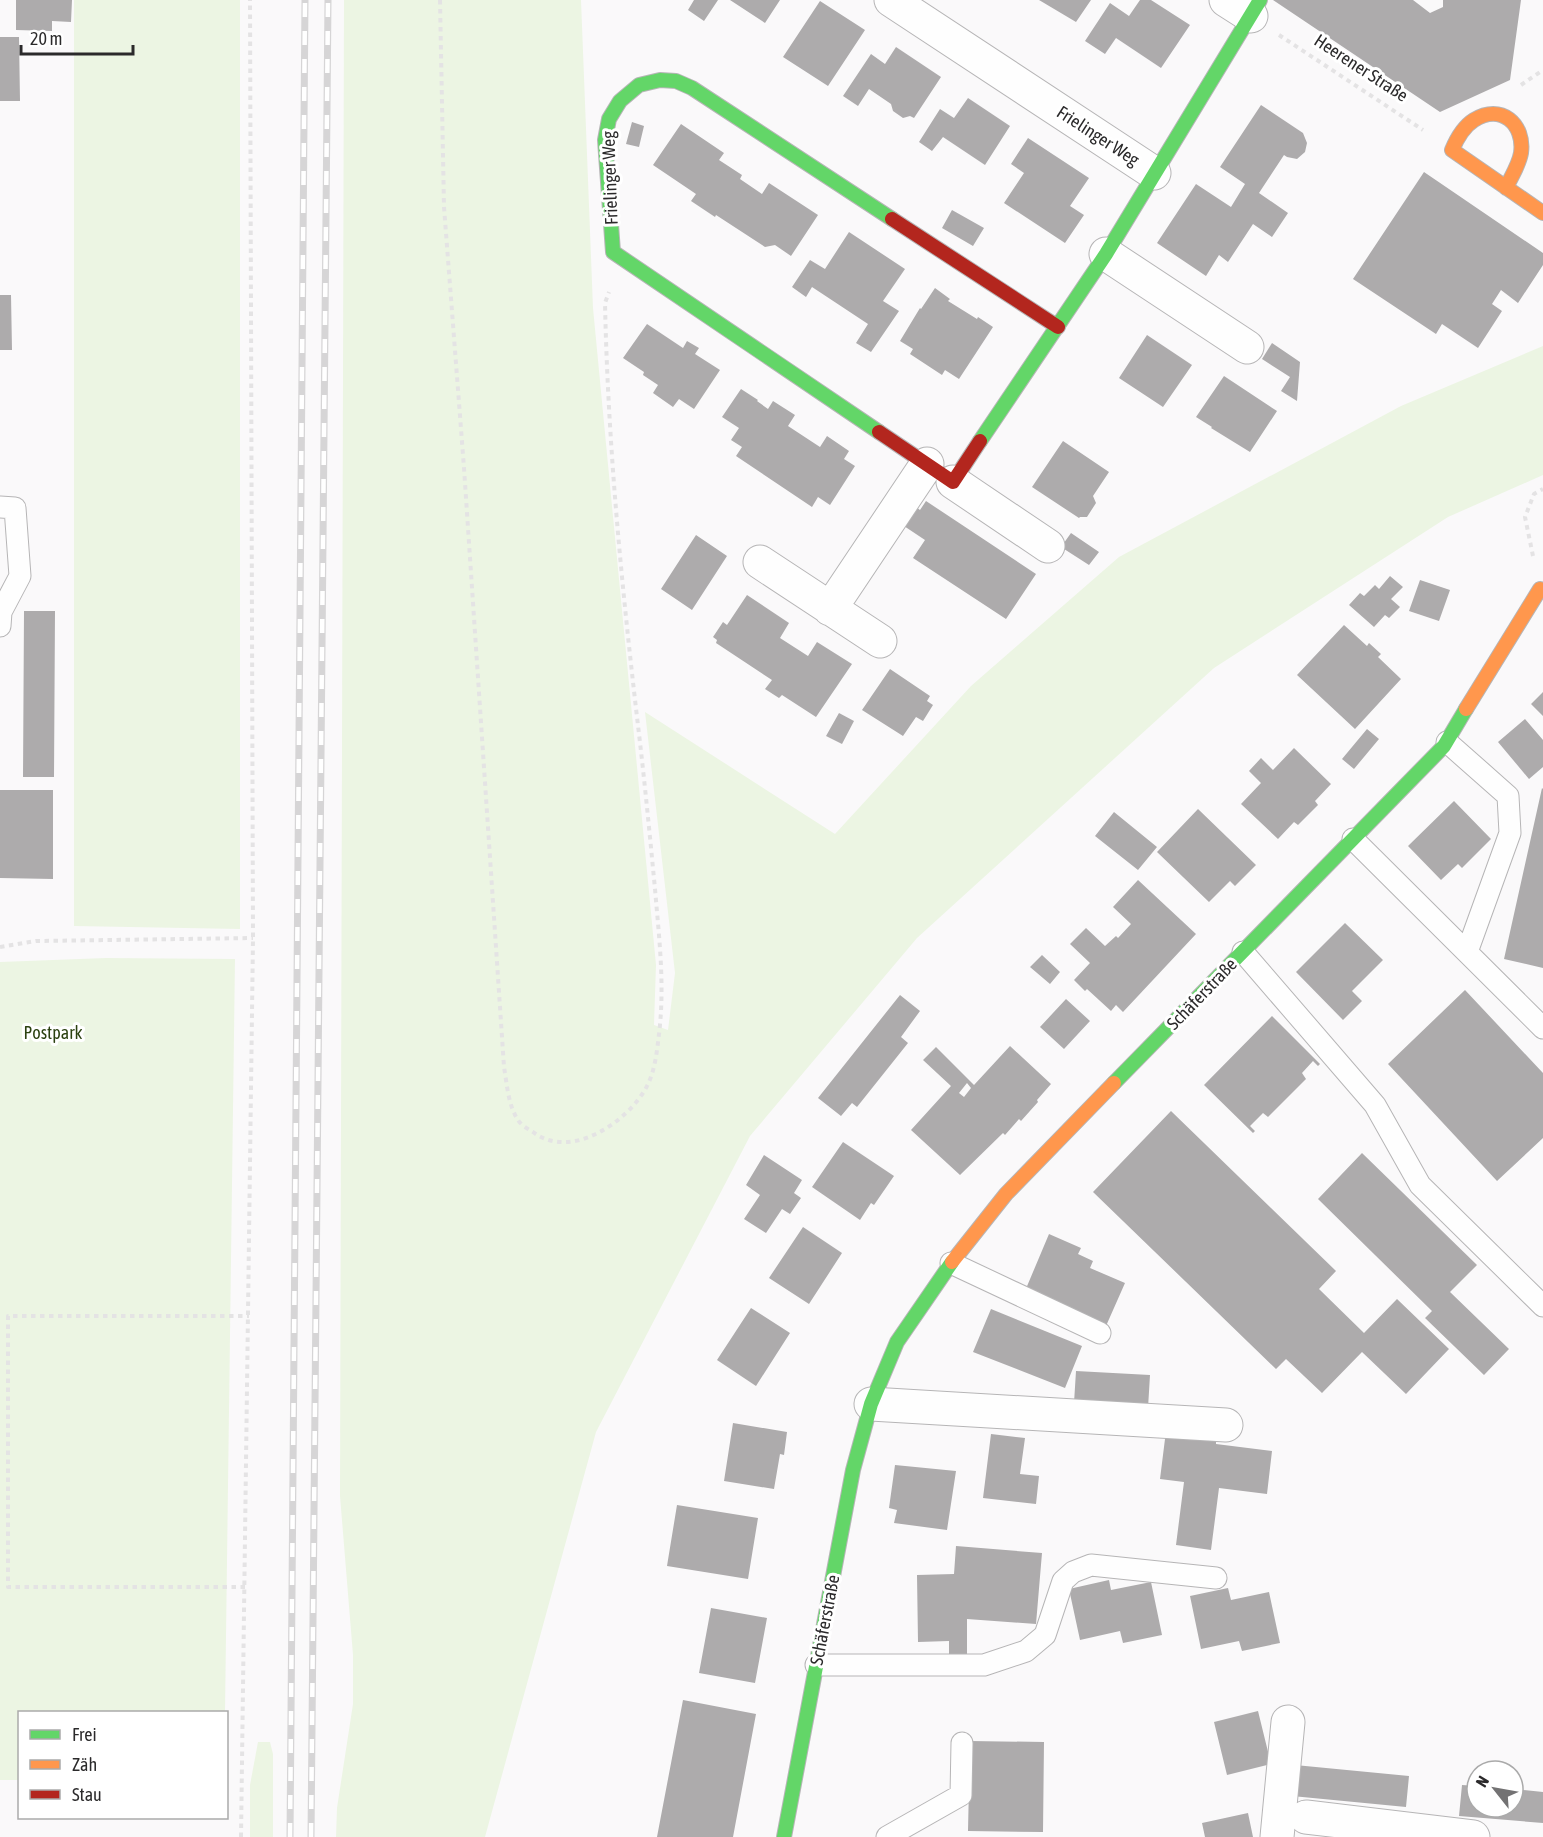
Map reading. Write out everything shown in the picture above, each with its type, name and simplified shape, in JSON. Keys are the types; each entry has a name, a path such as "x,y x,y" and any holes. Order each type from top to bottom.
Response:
{"street":[{"name":"Frielinger Weg","path":"891,0 1154,173"},
{"name":"Frielinger Weg","path":"830,609 1058,327 1106,254 1154,173 1245,5"},
{"name":"Frielinger Weg","path":"623,259 613,252 605,140 609,119 620,101 639,86 660,80 675,81 692,88 1058,327"},
{"path":"1506,188 1521,155 1521,138 1515,121 1494,112 1482,116 1464,129 1452,150 1506,188 1543,213"},
{"path":"1106,254 1247,347"},
{"path":"623,259 1048,546"},
{"path":"760,562 880,641"},
{"name":"Schäferstraße","path":"784,1837 854,1470 871,1404 897,1342 951,1263 1006,1194 1447,742 1541,589"},
{"path":"871,1404 1226,1425"},
{"path":"1277,1837 1288,1722"},
{"path":"1306,1817 1430,1835 1473,1837"}],"lane":[{"path":"0,507 15,508 20,576 1,612 0,626"},
{"path":"1447,742 1508,796 1510,833 1467,952"},
{"path":"1353,839 1543,1028"},
{"path":"1243,952 1375,1105 1420,1185 1543,1306"},
{"path":"951,1263 1100,1333"},
{"path":"816,1665 984,1665 1026,1651 1045,1635 1063,1581 1073,1572 1091,1565 1216,1578"},
{"path":"887,1837 961,1795 962,1743"}],"path":[{"path":"241,1837 253,938 250,0"},
{"path":"440,0 444,207 504,1067 510,1104 519,1121 539,1137 564,1144 591,1137 610,1126 634,1104 647,1087 655,1062 660,1032 662,967 625,610 606,379 604,303 623,259"},
{"name":"Heerener Straße","path":"1245,5 1452,150"},
{"path":"1541,589 1525,517 1534,494 1543,489"},
{"path":"0,947 36,941 253,938"},
{"path":"245,1587 8,1587 8,1316 249,1316"}],"green space":[{"path":"74,0 240,0 240,929 74,926"},
{"path":"344,0 581,0 593,308 656,965 654,1025 668,1030 675,973 645,712 835,834 971,686 1119,557 1401,406 1543,346 1543,475 1448,517 1214,668 917,938 750,1136 596,1432 485,1837 336,1837 337,1808 353,1704 353,1655 340,1496"},
{"name":"Postpark","path":"106,958 235,959 225,1711 18,1711 18,1780 0,1780 0,962"},
{"path":"258,1742 270,1742 273,1754 273,1837 250,1837 250,1785"}],"building":[{"path":"16,0 72,0 71,22 52,21 52,31 16,30"},
{"path":"694,0 718,0 704,21 688,10"},
{"path":"730,0 780,0 765,23"},
{"path":"1039,0 1091,0 1076,22"},
{"path":"1140,0 1151,0 1190,25 1161,68 1116,38 1105,54 1085,41 1110,3 1129,16"},
{"path":"1273,0 1413,0 1430,13 1443,7 1443,0 1521,0 1510,80 1440,112"},
{"path":"820,1 865,30 828,86 783,57"},
{"path":"0,37 19,37 20,101 0,101"},
{"path":"896,47 941,77 914,118 910,116 903,118 893,111 891,104 869,89 858,106 843,96 871,54 885,64"},
{"path":"968,98 1010,126 985,165 943,137 932,151 919,142 940,109 954,118"},
{"path":"1261,105 1303,133 1307,143 1305,152 1297,159 1284,155 1259,193 1288,213 1272,237 1253,224 1228,262 1219,255 1206,276 1157,243 1196,184 1231,207 1245,184 1220,167"},
{"path":"632,122 644,126 639,147 626,144"},
{"path":"681,124 724,153 719,160 742,175 740,179 762,194 769,183 818,215 791,256 775,245 765,247 716,215 715,217 691,201 696,194 653,165"},
{"path":"1028,138 1089,178 1070,206 1084,215 1065,243 1004,203 1024,173 1011,164"},
{"path":"1424,172 1543,253 1543,265 1518,303 1501,290 1492,304 1502,311 1478,348 1442,324 1436,334 1353,279"},
{"path":"952,210 984,228 973,246 942,228"},
{"path":"849,232 905,269 883,301 899,311 871,352 856,343 868,324 812,287 806,297 792,287 810,260 825,269"},
{"path":"935,288 950,299 948,301 993,327 959,379 945,370 942,375 910,354 913,349 900,341"},
{"path":"0,295 11,295 12,350 0,350"},
{"path":"647,324 683,348 687,341 699,348 695,354 720,370 694,409 679,399 673,407 653,393 658,385 623,358"},
{"path":"1147,335 1192,365 1163,407 1119,378"},
{"path":"1272,343 1300,362 1297,401 1281,391 1290,377 1262,359"},
{"path":"1224,376 1277,411 1250,452 1196,417"},
{"path":"741,389 768,409 773,401 795,415 788,426 820,447 827,436 849,451 844,459 855,466 830,505 818,497 812,507 736,456 742,447 731,440 739,428 722,417"},
{"path":"1063,441 1109,472 1093,496 1096,503 1087,517 1079,518 1032,487"},
{"path":"926,501 1036,574 1006,619 913,558 925,540 904,526 916,507 920,510"},
{"path":"1071,533 1099,552 1089,565 1061,547"},
{"path":"696,535 727,556 692,610 661,589"},
{"path":"1390,576 1403,587 1391,599 1400,607 1389,618 1385,615 1374,627 1349,605 1360,593 1364,596 1375,585 1379,589"},
{"path":"1420,580 1450,590 1439,621 1409,611"},
{"path":"747,595 789,623 780,638 808,656 817,642 852,664 816,717 782,695 779,698 765,689 772,680 716,643 717,640 713,637 723,622 727,625"},
{"path":"24,611 55,611 54,777 23,777"},
{"path":"1344,625 1367,646 1369,643 1381,654 1378,657 1401,679 1355,729 1297,675"},
{"path":"890,669 930,696 927,701 933,705 923,721 916,717 903,736 862,710"},
{"path":"1543,692 1543,716 1531,704"},
{"path":"839,713 854,721 842,744 826,736"},
{"path":"1525,719 1543,740 1543,767 1529,779 1498,742"},
{"path":"1367,729 1379,739 1354,769 1342,759"},
{"path":"1294,748 1331,784 1315,801 1318,805 1298,825 1294,822 1278,839 1241,804 1261,783 1249,771 1261,758 1273,770"},
{"path":"1543,789 1543,968 1504,959"},
{"path":"0,790 53,790 53,879 0,878"},
{"path":"1454,801 1491,839 1462,868 1458,864 1441,880 1408,846"},
{"path":"1198,809 1256,865 1235,886 1230,881 1209,902 1157,852"},
{"path":"1114,812 1157,847 1138,870 1095,836"},
{"path":"1138,880 1196,934 1123,1012 1116,1005 1111,1011 1074,980 1090,963 1070,944 1086,928 1105,946 1116,936 1118,938 1131,924 1113,907"},
{"path":"1345,923 1383,960 1352,991 1362,1001 1343,1020 1296,972"},
{"path":"1042,955 1060,972 1050,984 1030,967"},
{"path":"1465,990 1543,1073 1543,1138 1497,1181 1388,1064"},
{"path":"900,995 920,1011 901,1037 908,1043 857,1107 852,1103 841,1116 818,1098"},
{"path":"1066,999 1090,1021 1064,1049 1040,1027"},
{"path":"1272,1016 1320,1064 1318,1066 1313,1061 1302,1073 1306,1079 1268,1117 1263,1113 1250,1126 1255,1131 1253,1133 1204,1085"},
{"path":"1010,1046 1051,1084 1021,1121 1019,1119 1005,1135 1003,1133 960,1175 911,1130 951,1086 923,1060 936,1047 974,1085","holes":["967,1083 971,1088 964,1097 959,1093"]},
{"path":"1171,1111 1336,1271 1319,1289 1364,1333 1397,1299 1449,1349 1406,1394 1362,1352 1322,1393 1286,1359 1276,1369 1093,1192"},
{"path":"843,1142 894,1176 874,1205 871,1203 860,1220 812,1187"},
{"path":"1362,1153 1477,1265 1450,1292 1509,1349 1484,1375 1425,1318 1432,1311 1318,1199"},
{"path":"764,1155 802,1180 794,1193 801,1198 790,1214 782,1209 766,1233 744,1219 760,1195 746,1185"},
{"path":"803,1227 842,1253 809,1304 769,1278"},
{"path":"1049,1234 1081,1248 1078,1254 1093,1261 1090,1268 1125,1283 1106,1326 1025,1291"},
{"path":"751,1308 790,1333 756,1386 717,1360"},
{"path":"991,1309 1082,1346 1065,1388 973,1352"},
{"path":"1076,1371 1150,1375 1148,1408 1074,1403"},
{"path":"733,1423 787,1432 784,1455 780,1454 774,1489 724,1481"},
{"path":"1166,1431 1216,1437 1216,1444 1272,1451 1267,1494 1219,1488 1211,1550 1176,1545 1184,1482 1160,1479"},
{"path":"991,1434 1025,1438 1020,1474 1039,1476 1036,1504 983,1498"},
{"path":"895,1465 956,1471 947,1530 894,1523 897,1510 889,1508"},
{"path":"677,1505 758,1518 748,1579 667,1566"},
{"path":"956,1546 1042,1553 1036,1624 967,1619 967,1654 949,1655 949,1641 918,1642 917,1575 954,1574"},
{"path":"1109,1580 1111,1590 1151,1582 1162,1635 1123,1643 1120,1631 1080,1640 1069,1589"},
{"path":"1228,1588 1231,1600 1269,1592 1280,1643 1242,1651 1239,1641 1201,1649 1190,1596"},
{"path":"711,1608 767,1618 755,1683 699,1673"},
{"path":"683,1700 756,1714 733,1837 657,1837"},
{"path":"1258,1711 1271,1764 1227,1775 1214,1722"},
{"path":"970,1741 1044,1742 1043,1832 968,1831"},
{"path":"1295,1765 1409,1776 1406,1807 1292,1796"},
{"path":"1462,1785 1465,1785 1465,1816 1459,1816"},
{"path":"1525,1790 1543,1792 1543,1823 1495,1819 1525,1819"},
{"path":"1248,1813 1253,1837 1205,1837 1202,1823"}],"railway":[{"path":"290,1837 305,0"},
{"path":"311,1837 328,0"}],"traffic: fast":[{"path":"980,441 1106,254 1260,0"},
{"path":"879,432 613,252 605,140 609,119 620,101 639,85 660,80 676,81 692,88 892,219"},
{"path":"1114,1083 1444,746 1466,709"},
{"path":"784,1837 853,1470 871,1404 897,1342 952,1262"}],"traffic: slow":[{"path":"1506,188 1508,184 1515,171 1521,153 1519,133 1515,125 1502,115 1484,115 1467,126 1458,137 1452,150 1543,213"},
{"path":"1466,709 1540,589"},
{"path":"952,1262 1006,1194 1114,1083"}],"traffic: jam":[{"path":"892,219 1058,327"},
{"path":"879,432 953,482 980,441"}]}
